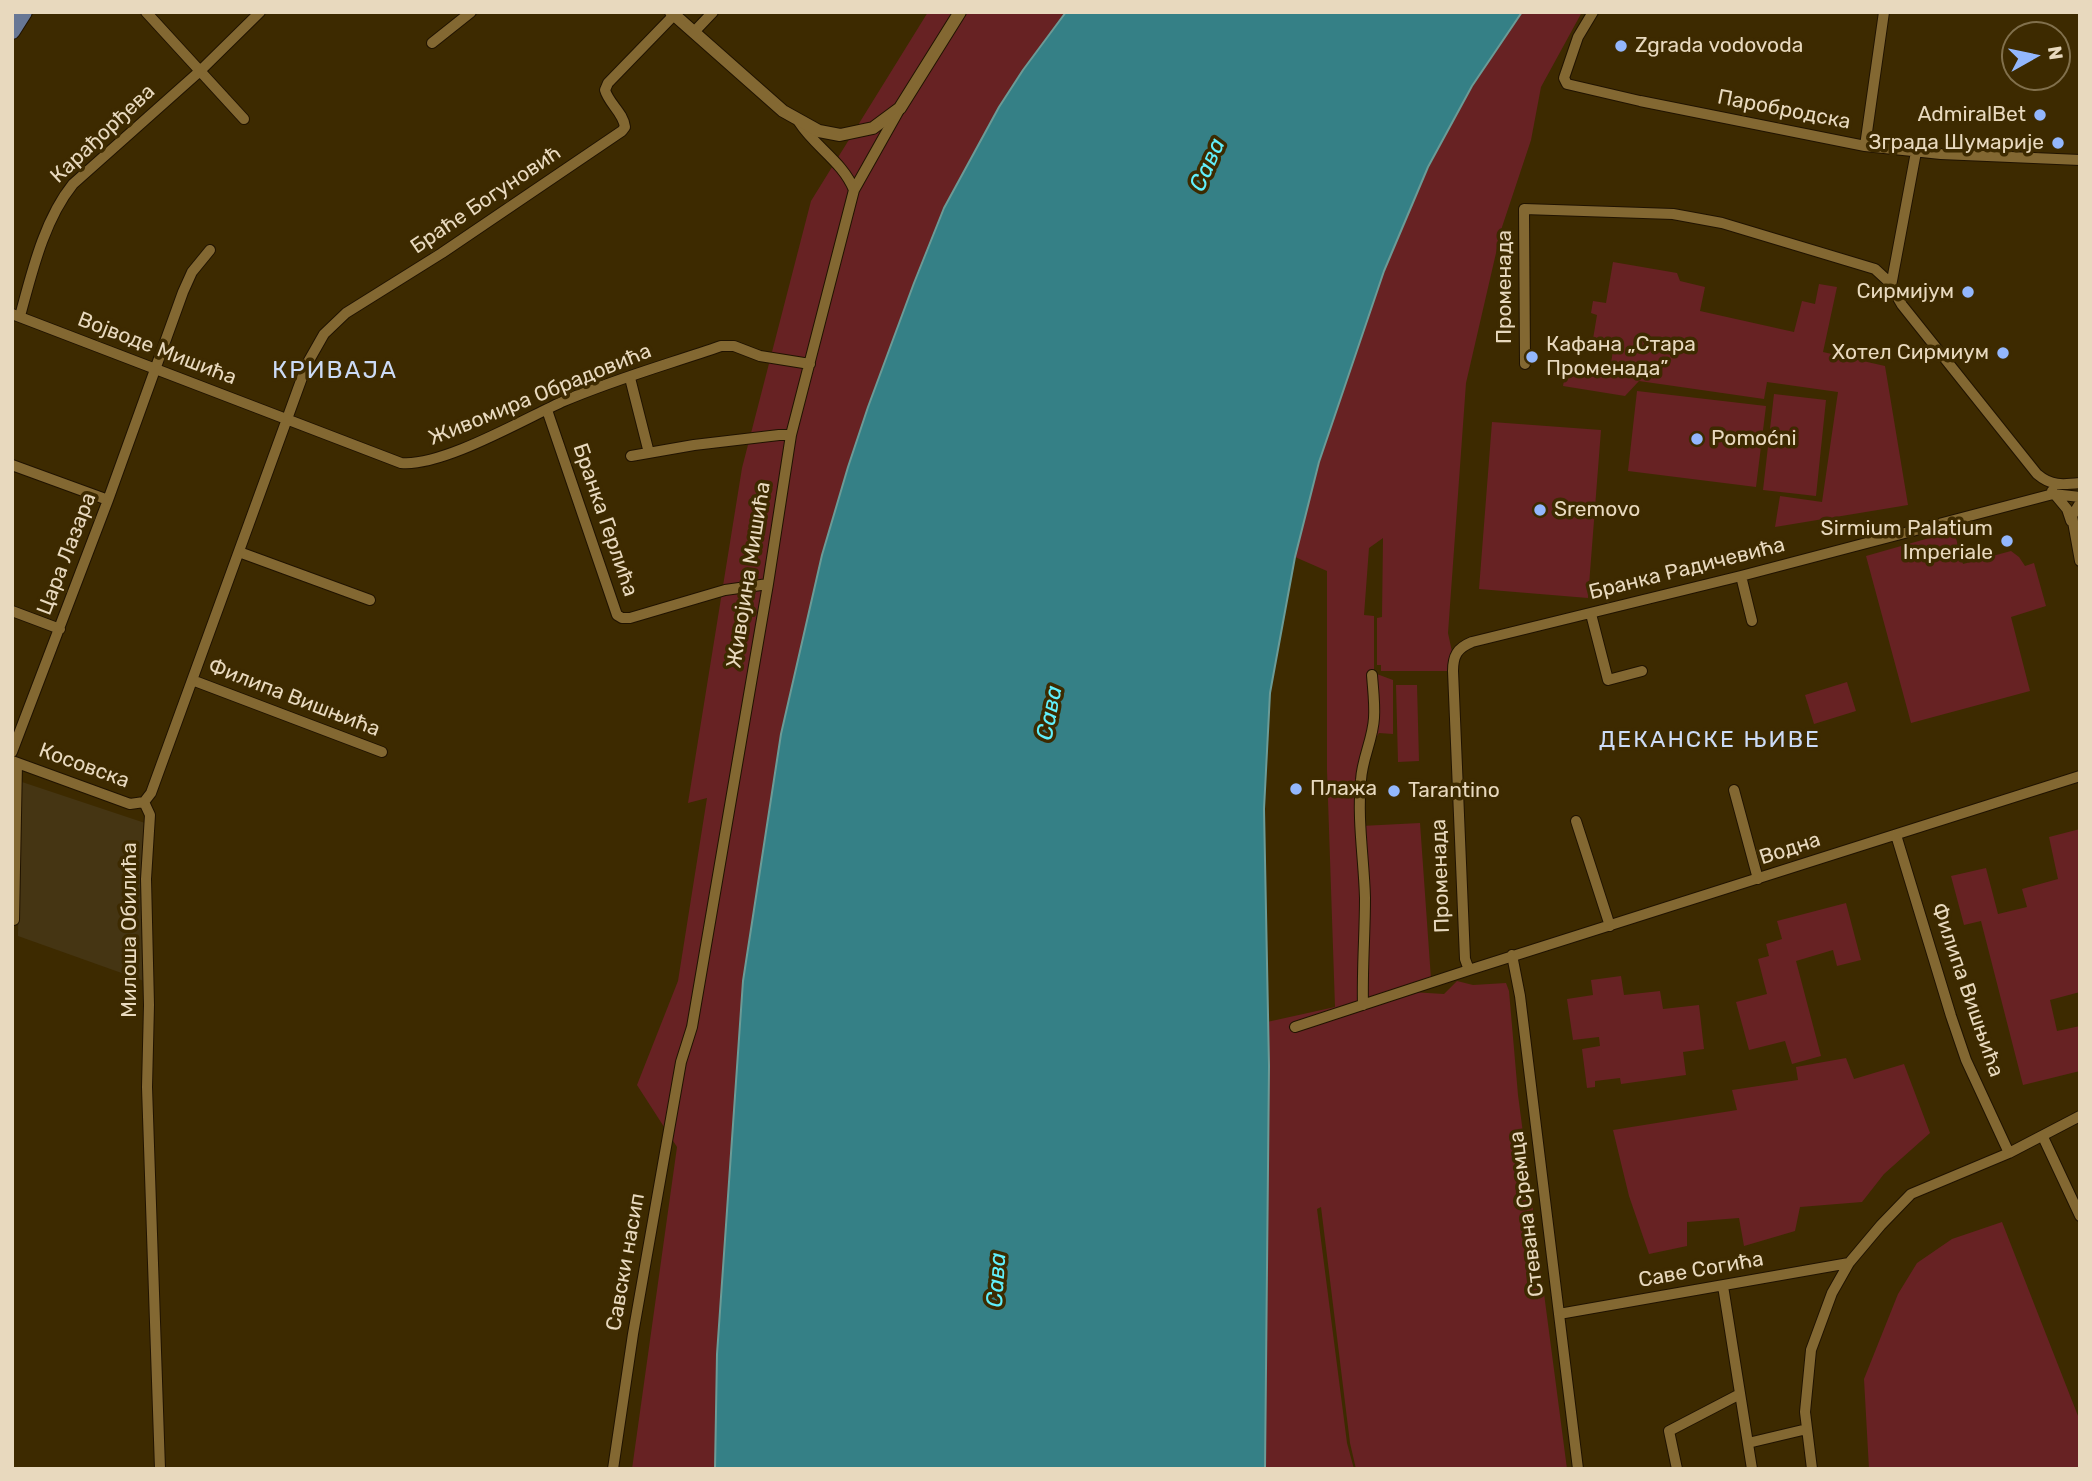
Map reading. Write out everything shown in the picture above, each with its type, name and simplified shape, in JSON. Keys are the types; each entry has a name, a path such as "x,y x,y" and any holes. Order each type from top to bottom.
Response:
{"main road":[{"path":"12,31 24,12"}],"street":[{"path":"146,12 244,119"},
{"name":"Карађорђева","path":"16,315 60,201 73,184 200,71 261,12"},
{"path":"432,43 471,12"},
{"path":"694,32 713,12"},
{"path":"673,14 783,111 819,131 840,135 873,128 900,108 960,12"},
{"name":"Паробродска","path":"1593,12 1578,37 1564,78 1567,84 1652,104 1865,146 1916,152 2080,160"},
{"path":"1865,146 1884,12"},
{"name":"Браће Богуновић","path":"288,420 307,364 324,334 346,313 442,253 622,131 625,127 624,121 605,90 608,83 673,14"},
{"name":"Живојина Мишића","path":"681,1062 692,1027 791,436 854,190 900,108"},
{"path":"799,122 809,137 843,169 854,190"},
{"path":"1916,152 1891,286 1902,305 2022,457 2047,482 2053,494 2067,509 2080,561"},
{"name":"Променада","path":"1525,365 1524,209 1673,214 1721,223 1864,264 1883,274 1891,286"},
{"name":"Цара Лазара","path":"14,759 183,292 192,272 210,250"},
{"name":"Војводе Мишића","path":"16,315 288,420"},
{"name":"Живомира Обрадовића","path":"288,420 401,463 413,464 442,456 566,401 721,346 734,346 760,356 810,364"},
{"path":"630,378 649,453"},
{"name":"Бранка Герлића","path":"547,410 617,615 630,618 725,590 768,584"},
{"path":"144,802 151,793 288,420"},
{"path":"631,456 706,443 791,436"},
{"path":"12,465 108,500"},
{"path":"2047,482 2060,485 2080,483"},
{"name":"Бранка Радичевића","path":"2009,505 2047,482"},
{"name":"Бранка Радичевића","path":"1457,651 1472,642 1741,576 2009,505 2053,494 2080,495"},
{"path":"2074,534 2072,516 2080,503"},
{"path":"2074,534 2080,518"},
{"path":"239,552 370,600"},
{"path":"1741,576 1752,621"},
{"path":"12,611 60,629"},
{"path":"1591,614 1608,680 1642,671"},
{"name":"Променада","path":"1457,651 1453,671 1462,933 1469,970"},
{"path":"1363,1005 1365,916 1360,820 1361,780 1364,754 1374,717 1372,675"},
{"name":"Филипа Вишњића","path":"192,680 382,752"},
{"path":"14,759 14,920"},
{"name":"Косовска","path":"14,759 130,804 144,802"},
{"name":"Водна","path":"1512,955 2080,776"},
{"path":"1734,790 1758,879"},
{"name":"Милоша Обилића","path":"144,802 150,815 146,879 149,1005 147,1087 160,1469"},
{"path":"1576,821 1610,926"},
{"name":"Филипа Вишњића","path":"1896,835 1954,1027 2009,1153"},
{"path":"1295,1027 1512,955"},
{"name":"Стевана Сремца","path":"1512,955 1520,996 1578,1469"},
{"name":"Савски насип","path":"613,1469 635,1320 681,1062"},
{"path":"1812,1469 1805,1396 1814,1337 1832,1293 1849,1263 1881,1224 1911,1194 2009,1153 2080,1116"},
{"path":"2043,1137 2080,1216"},
{"name":"Саве Согића","path":"1559,1314 1849,1263"},
{"path":"1723,1286 1752,1469"},
{"path":"1677,1469 1670,1431 1740,1394"},
{"path":"1748,1443 1807,1429"}],"shaded area":[{"path":"928,12 1066,12 999,107 944,208 868,407 822,555 781,734 743,981 717,1354 715,1469 632,1469 677,1147 637,1085 678,981 707,798 688,803 742,468 811,201"},
{"path":"1522,12 1582,12 1541,87 1531,140 1502,227 1466,383 1448,633 1455,666 1453,671 1381,671 1381,665 1377,665 1377,618 1382,617 1383,538 1369,548 1364,615 1374,616 1374,673 1393,680 1393,734 1379,733 1361,761 1361,826 1420,823 1431,979 1395,991 1444,994 1457,981 1473,985 1506,983 1509,991 1518,1095 1567,1469 1356,1469 1350,1443 1321,1207 1317,1209 1347,1443 1354,1469 1265,1469 1267,1022 1335,1007 1327,770 1327,571 1295,557 1334,414 1383,273 1444,138 1481,73"},
{"path":"1613,262 1677,273 1680,281 1705,287 1700,311 1794,332 1802,301 1815,304 1819,284 1837,287 1823,352 1885,366 1908,505 1775,527 1780,496 1822,502 1838,392 1767,382 1764,399 1639,381 1625,396 1563,386 1567,364 1610,371 1614,343 1593,339 1597,315 1591,313 1593,301 1606,303"},
{"name":"Pomoćni","path":"1637,391 1766,406 1756,487 1628,471"},
{"path":"1774,394 1826,400 1816,496 1763,490"},
{"name":"Sremovo","path":"1492,422 1601,430 1588,598 1479,589"},
{"path":"1954,531 1963,564 2011,551 2025,566 2034,563 2046,606 2011,617 2030,691 1911,723 1866,556"},
{"path":"1847,682 1856,711 1814,724 1805,695"},
{"path":"1396,685 1417,685 1419,761 1398,762"},
{"path":"19,781 148,824 144,981 18,936"},
{"path":"2080,829 2080,992 2050,1000 2057,1031 2080,1026 2080,1071 2023,1085 1981,921 1964,925 1951,876 1986,868 1998,914 2027,907 2022,889 2058,879 2049,837"},
{"path":"1846,903 1861,960 1837,966 1833,950 1796,961 1821,1056 1792,1064 1785,1041 1749,1050 1736,1002 1767,994 1758,959 1769,956 1766,944 1782,939 1777,921"},
{"path":"1621,976 1624,995 1660,991 1663,1009 1699,1005 1704,1049 1683,1052 1686,1075 1621,1084 1620,1078 1595,1081 1595,1087 1587,1088 1582,1049 1600,1046 1599,1037 1573,1040 1567,999 1593,995 1591,980"},
{"path":"1846,1058 1854,1079 1904,1064 1930,1133 1884,1174 1862,1202 1800,1207 1795,1231 1744,1246 1739,1218 1687,1222 1687,1246 1649,1254 1629,1196 1613,1130 1737,1110 1732,1090 1798,1080 1796,1067"},
{"path":"2002,1222 2080,1421 2080,1469 1869,1469 1864,1379 1898,1294 1917,1263 1952,1239"}],"water":[{"name":"Сава","path":"1066,12 1522,12 1472,86 1428,167 1384,271 1319,462 1295,557 1270,693 1264,809 1269,1066 1265,1469 715,1469 717,1354 743,981 781,734 822,555 868,407 944,208 999,107"}],"place":[{"name":"Zgrada vodovoda","path":"1621,46"},
{"name":"AdmiralBet","path":"2040,115"},
{"name":"Зграда Шумарије","path":"2058,143"},
{"name":"Сирмијум","path":"1968,292"},
{"name":"Хотел Сирмиум","path":"2003,353"},
{"name":"Кафана „Стара Променада”","path":"1532,357"},
{"name":"Pomoćni","path":"1697,439"},
{"name":"Sremovo","path":"1540,510"},
{"name":"Sirmium Palatium Imperiale","path":"2007,541"},
{"name":"Плажа","path":"1296,789"},
{"name":"Tarantino","path":"1394,791"}],"district":[{"name":"КРИВАЈА","path":"335,371"},
{"name":"ДЕКАНСКЕ ЊИВЕ","path":"1710,740"}]}
